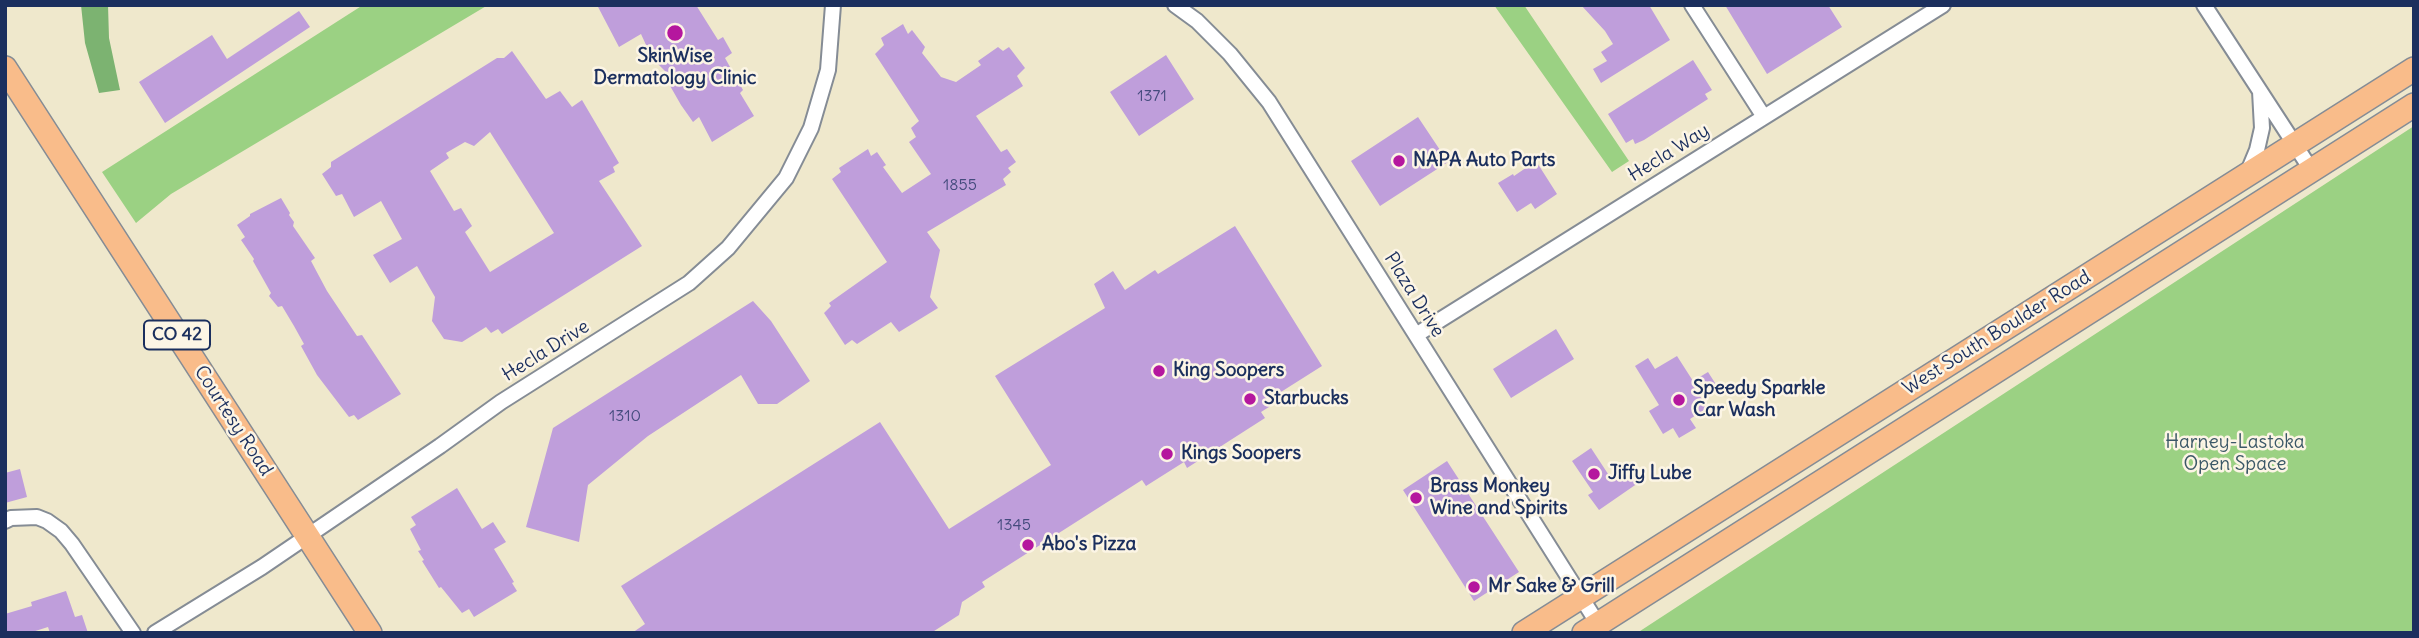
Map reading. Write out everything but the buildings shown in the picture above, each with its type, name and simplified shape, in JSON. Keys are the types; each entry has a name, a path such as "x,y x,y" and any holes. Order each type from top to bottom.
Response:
{"main road":[{"name":"Courtesy Road","path":"5,68 370,633"},
{"name":"West South Boulder Road","path":"1524,633 2414,69"},
{"name":"West South Boulder Road","path":"1591,628 2414,105"}],"street":[{"name":"Hecla Drive","path":"155,633 262,567 501,402 689,282 728,248 786,178 811,128 828,70 833,5"},
{"name":"Plaza Drive","path":"1175,5 1197,21 1230,54 1269,103 1580,598 1591,628"},
{"path":"1692,5 1764,117"},
{"name":"Hecla Way","path":"1416,335 1943,5"},
{"path":"2204,5 2312,171"},
{"path":"2247,175 2262,128 2260,90"},
{"path":"5,521 23,516 37,517 61,531 133,633"}],"green space":[{"path":"81,5 108,5 109,38 120,90 99,93 85,43"},
{"path":"363,5 488,5 171,194 136,223 102,172"},
{"path":"1494,5 1524,5 1629,161 1612,172"},
{"name":"Harney-Lastoka Open Space","path":"2414,126 2414,633 1637,633"}],"place":[{"name":"SkinWise Dermatology Clinic","path":"675,33"},
{"name":"NAPA Auto Parts","path":"1399,161"},
{"name":"King Soopers","path":"1159,371"},
{"name":"Starbucks","path":"1250,399"},
{"name":"Speedy Sparkle Car Wash","path":"1679,400"},
{"name":"Kings Soopers","path":"1167,454"},
{"name":"Jiffy Lube","path":"1594,474"},
{"name":"Brass Monkey Wine and Spirits","path":"1416,498"},
{"name":"Abo's Pizza","path":"1028,545"},
{"name":"Mr Sake & Grill","path":"1474,587"}]}
